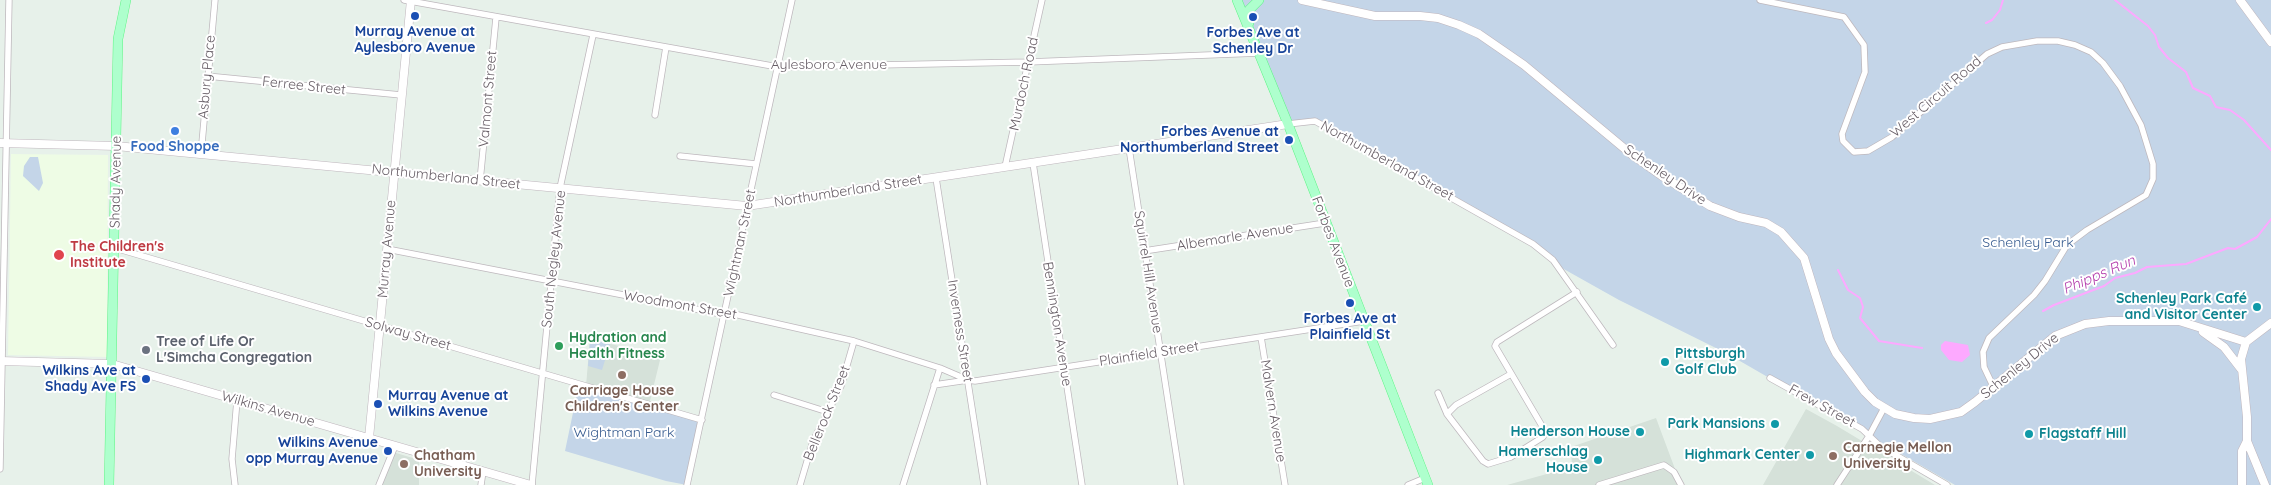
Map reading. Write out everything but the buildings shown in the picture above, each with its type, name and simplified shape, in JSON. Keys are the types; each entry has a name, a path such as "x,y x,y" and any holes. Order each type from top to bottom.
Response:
{"main road":[{"name":"Shady Avenue","path":"110,485 118,39 126,0"},
{"name":"Forbes Avenue","path":"1236,0 1260,53 1427,482"},
{"path":"1249,26 1249,10 1259,0"}],"street":[{"path":"0,469 3,143 9,0"},
{"name":"Asbury Place","path":"200,154 215,0"},
{"name":"Aylesboro Avenue","path":"408,0 496,18 778,67 1028,62 1260,53"},
{"name":"Murray Avenue","path":"369,438 408,0"},
{"name":"Wightman Street","path":"687,485 792,0"},
{"name":"Murdoch Road","path":"1005,167 1042,0"},
{"name":"Schenley Drive","path":"1302,0 1375,16 1438,18 1480,34 1524,65 1631,154 1662,176 1710,206 1739,217 1766,223 1781,232 1804,258 1829,339 1836,353 1865,392 1884,408 1906,417 1921,419 1940,418 1968,407 2055,336 2075,326 2102,321 2179,321 2246,342 2241,360 2247,411 2247,441 2265,485"},
{"name":"West Circuit Road","path":"1760,0 1844,17 1864,45 1865,72 1842,134 1842,141 1854,152 1860,153 1876,147 1925,110 1987,54 2002,47 2021,43 2058,41 2083,48 2091,52 2103,64 2120,86 2141,125 2153,164 2154,179 2146,195 2087,230 2068,245 2040,288 1989,338 1982,352 1984,367 1993,386"},
{"path":"2240,0 2271,42"},
{"name":"Valmont Street","path":"480,181 496,18"},
{"name":"South Negley Avenue","path":"532,485 560,188 593,35"},
{"path":"655,116 666,47"},
{"name":"Ferree Street","path":"207,76 401,95"},
{"name":"Northumberland Street","path":"3,143 116,146 747,206 1315,121 1476,211 1527,241 1553,260 1578,292 1613,345"},
{"name":"Squirrel Hill Avenue","path":"1129,148 1181,485"},
{"path":"680,156 756,164"},
{"name":"Bennington Avenue","path":"1032,163 1082,485"},
{"name":"Inverness Street","path":"936,178 984,485"},
{"name":"Albemarle Avenue","path":"1144,251 1325,223"},
{"name":"Solway Street","path":"115,248 702,420"},
{"name":"Woodmont Street","path":"387,249 716,313 725,312 854,341 940,368 968,380"},
{"path":"1438,393 1447,414 1483,461 1488,464 1511,458 1544,438 1545,432 1496,351 1497,342 1578,292"},
{"name":"Plainfield Street","path":"934,385 1064,368 1364,321"},
{"path":"2246,342 2271,323"},
{"name":"Schenley Drive","path":"2196,326 2224,347 2242,372"},
{"name":"Malvern Avenue","path":"1262,337 1285,485"},
{"name":"Bellerock Street","path":"800,485 813,441 841,386 854,341"},
{"name":"Wilkins Avenue","path":"1,361 112,364 532,485"},
{"path":"903,485 940,368"},
{"path":"1447,414 1456,405 1511,374"},
{"name":"Frew Street","path":"1770,378 1862,429 1880,446 1946,485"},
{"path":"774,395 828,412"},
{"path":"235,485 232,459 237,400"},
{"path":"1837,485 1869,436 1884,408"},
{"name":"Schenley Drive","path":"2242,485 2242,451 2247,441"},
{"path":"379,485 395,446"},
{"path":"1598,485 1664,466 1674,472 1681,485"},
{"path":"481,485 483,471"},
{"path":"1408,485 1427,482"}],"shaded area":[{"name":"The Children's Institute","path":"11,154 108,155 107,357 8,355"},
{"name":"Carriage House Children's Center","path":"590,339 661,356 649,405 586,386"},
{"path":"1945,341 1968,345 1970,355 1962,362 1949,360 1941,350 1941,345"},
{"name":"Carnegie Mellon University","path":"1806,409 1837,426 1935,485 1763,485"},
{"path":"1656,418 1681,485 1507,485 1572,467 1571,447"},
{"name":"Chatham University","path":"393,452 419,460 419,485 379,485"}],"green space":[{"name":"Schenley Park","path":"1237,0 2271,0 2271,485 1955,485 1726,353 1619,300 1553,263 1522,237 1315,121 1288,124"},
{"path":"30,157 38,157 43,183 39,191 23,176 24,166"},
{"path":"590,339 610,344 602,370 588,366"},
{"name":"Wightman Park","path":"579,384 702,420 687,485 666,481 565,451"}],"waterway":[{"path":"1986,23 1992,20 2000,10 2003,0"},
{"path":"2115,0 2148,26 2155,35 2159,47 2168,58 2186,72 2193,88 2210,96 2216,107 2230,110 2244,120 2271,150"},
{"name":"Phipps Run","path":"2043,311 2104,286 2115,278 2135,273 2147,267 2186,264 2228,248 2235,249 2257,237 2271,219"},
{"path":"1838,270 1848,290 1860,298 1863,307 1860,318 1879,341 1922,348"}],"place":[{"name":"Murray Avenue at Aylesboro Avenue","path":"415,16"},
{"name":"Forbes Ave at Schenley Dr","path":"1253,17"},
{"name":"Food Shoppe","path":"175,131"},
{"name":"Forbes Avenue at Northumberland Street","path":"1289,140"},
{"name":"The Children's Institute","path":"59,255"},
{"name":"Forbes Ave at Plainfield St","path":"1350,303"},
{"name":"Schenley Park Café and Visitor Center","path":"2257,307"},
{"name":"Hydration and Health Fitness","path":"559,346"},
{"name":"Tree of Life Or L'Simcha Congregation","path":"146,350"},
{"name":"Pittsburgh Golf Club","path":"1665,362"},
{"name":"Carriage House Children's Center","path":"622,375"},
{"name":"Wilkins Ave at Shady Ave FS","path":"146,379"},
{"name":"Murray Avenue at Wilkins Avenue","path":"378,404"},
{"name":"Park Mansions","path":"1775,424"},
{"name":"Henderson House","path":"1640,432"},
{"name":"Flagstaff Hill","path":"2029,434"},
{"name":"Wilkins Avenue opp Murray Avenue","path":"388,451"},
{"name":"Highmark Center","path":"1810,455"},
{"name":"Carnegie Mellon University","path":"1833,456"},
{"name":"Hamerschlag House","path":"1598,460"},
{"name":"Chatham University","path":"404,464"}]}
